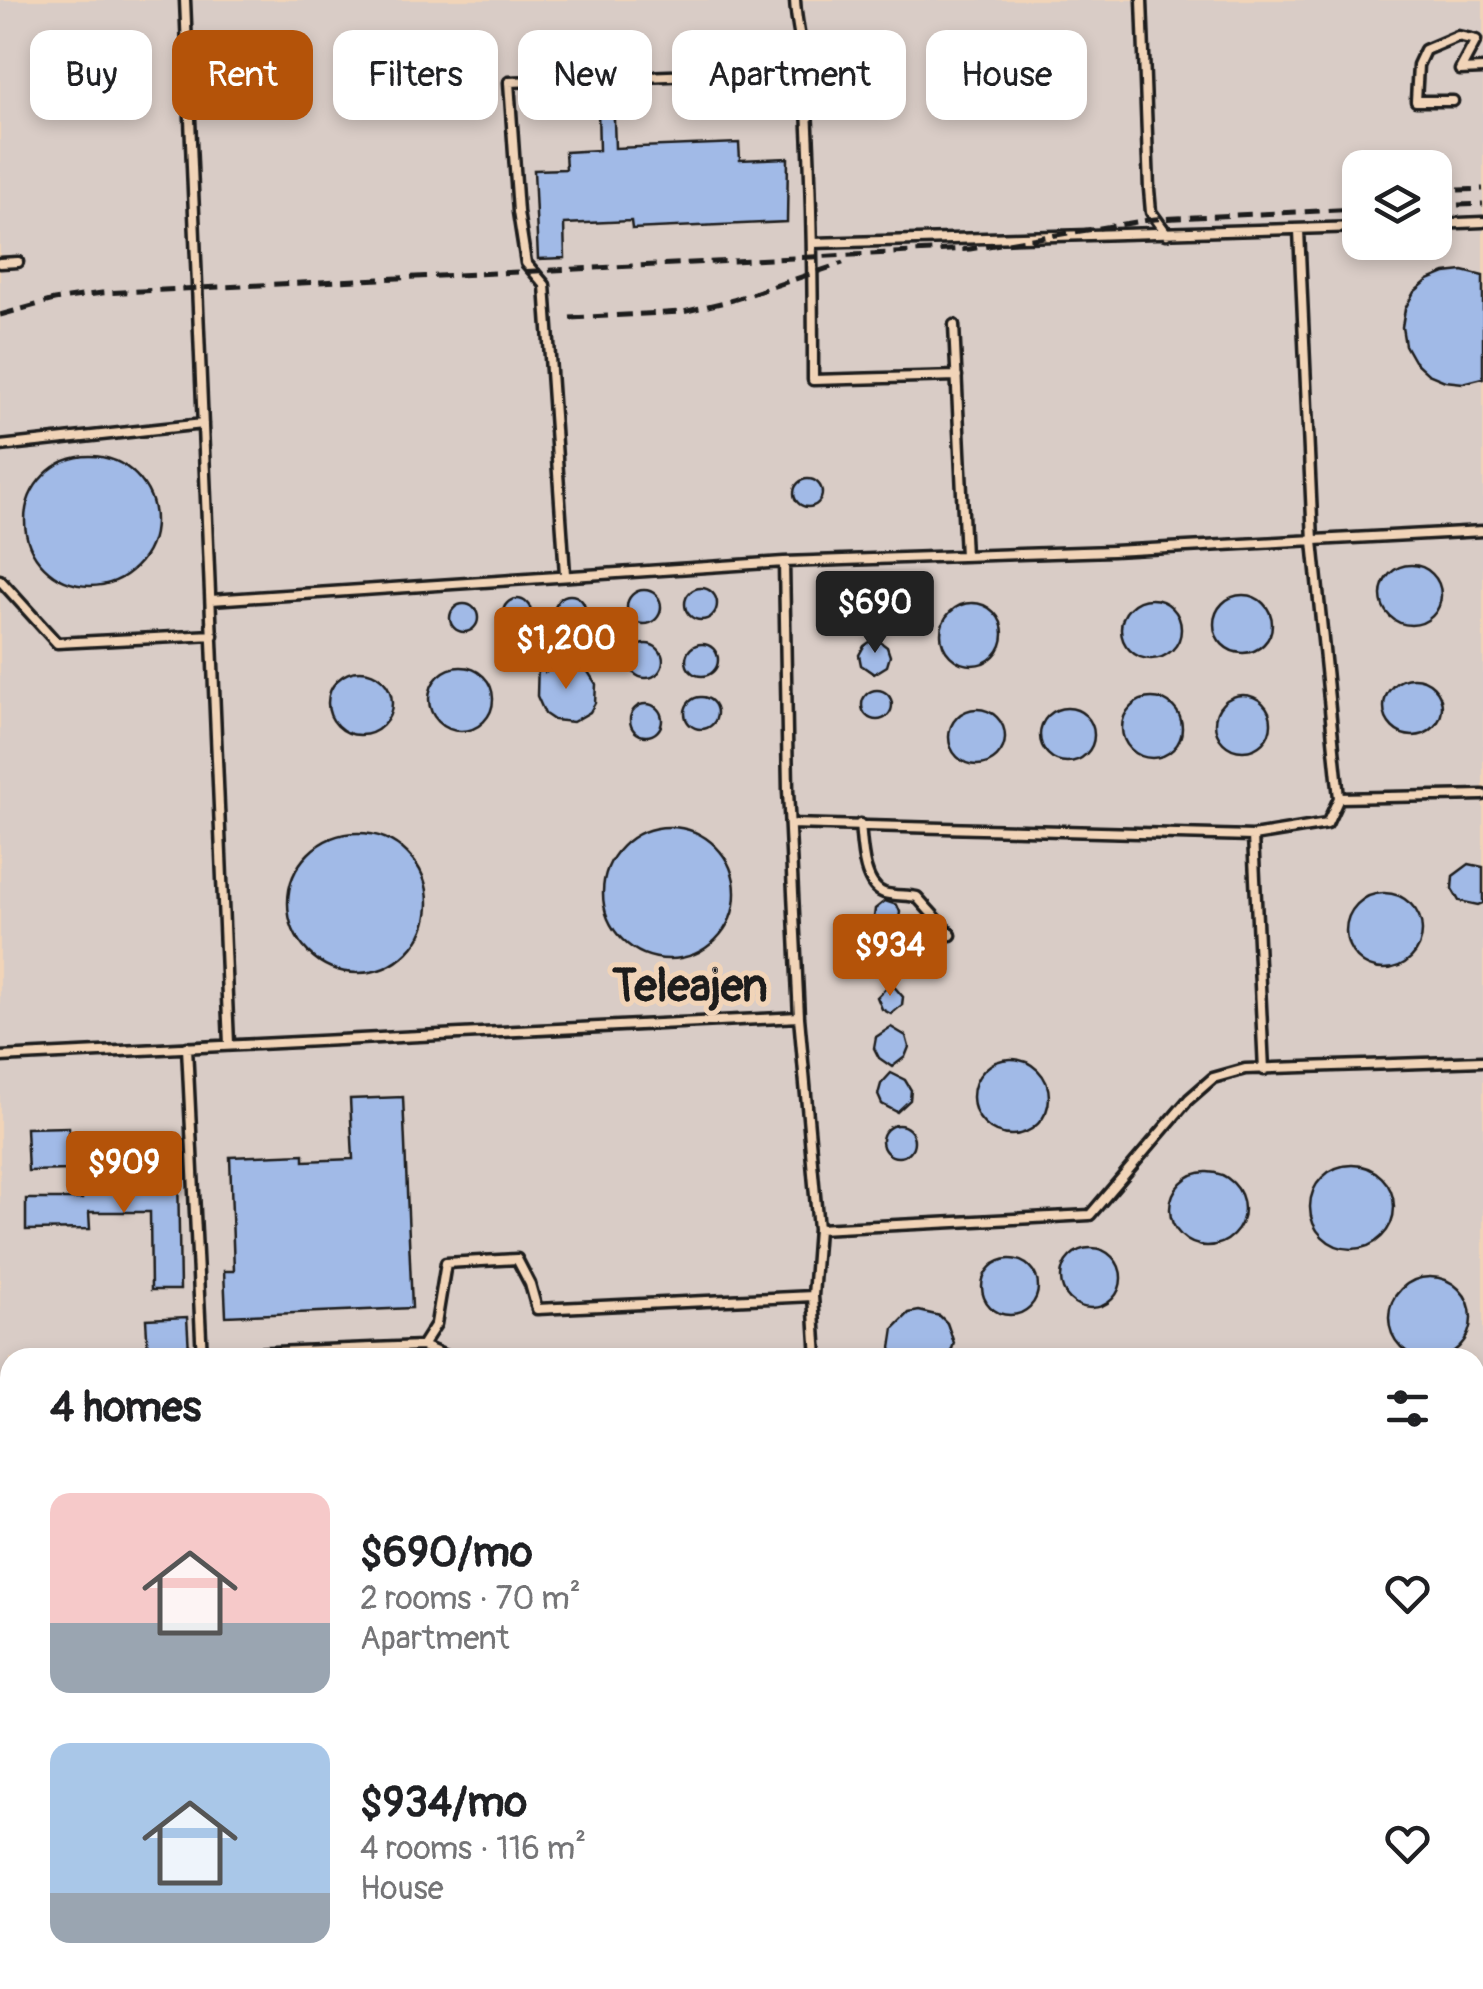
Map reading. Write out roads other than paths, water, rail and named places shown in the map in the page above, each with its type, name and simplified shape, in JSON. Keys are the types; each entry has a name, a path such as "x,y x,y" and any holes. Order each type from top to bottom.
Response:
{"lane":[{"path":"185,0 229,1044"},
{"path":"795,0 796,30"},
{"path":"1142,0 1148,189 1151,212 1167,234"},
{"path":"1453,101 1416,102 1418,64 1425,50 1458,36 1476,40 1460,70 1483,69"},
{"path":"566,574 545,285 526,263 518,212 509,82 672,76"},
{"path":"807,120 813,243 813,380 957,376"},
{"path":"1452,223 1483,222"},
{"path":"813,243 1342,228"},
{"path":"790,824 1252,836 1327,824 1340,798 1313,542 1298,230"},
{"path":"0,263 18,262"},
{"path":"954,324 965,556"},
{"path":"0,446 202,424"},
{"path":"211,600 784,562 1313,542 1483,531"},
{"path":"784,562 799,1017 818,1229 814,1296 817,1348"},
{"path":"0,580 57,643 213,635"},
{"path":"1340,798 1483,795"},
{"path":"860,824 865,860 876,887 885,894 917,897 951,935"},
{"path":"1252,836 1264,1070"},
{"path":"0,1057 799,1017"},
{"path":"188,1047 202,1348"},
{"path":"818,1229 1090,1216 1188,1100 1213,1078 1245,1068 1483,1062"},
{"path":"422,1346 436,1324 446,1263 518,1258 536,1309 814,1296"},
{"path":"378,1348 427,1348"}],"railway":[{"path":"1452,190 1483,189"},
{"path":"1452,205 1483,204"},
{"path":"0,315 54,300 102,293 970,249 1155,219 1342,210"},
{"path":"570,318 683,312 733,300 843,263"}],"district":[{"name":"Teleajen","path":"690,987"}]}
